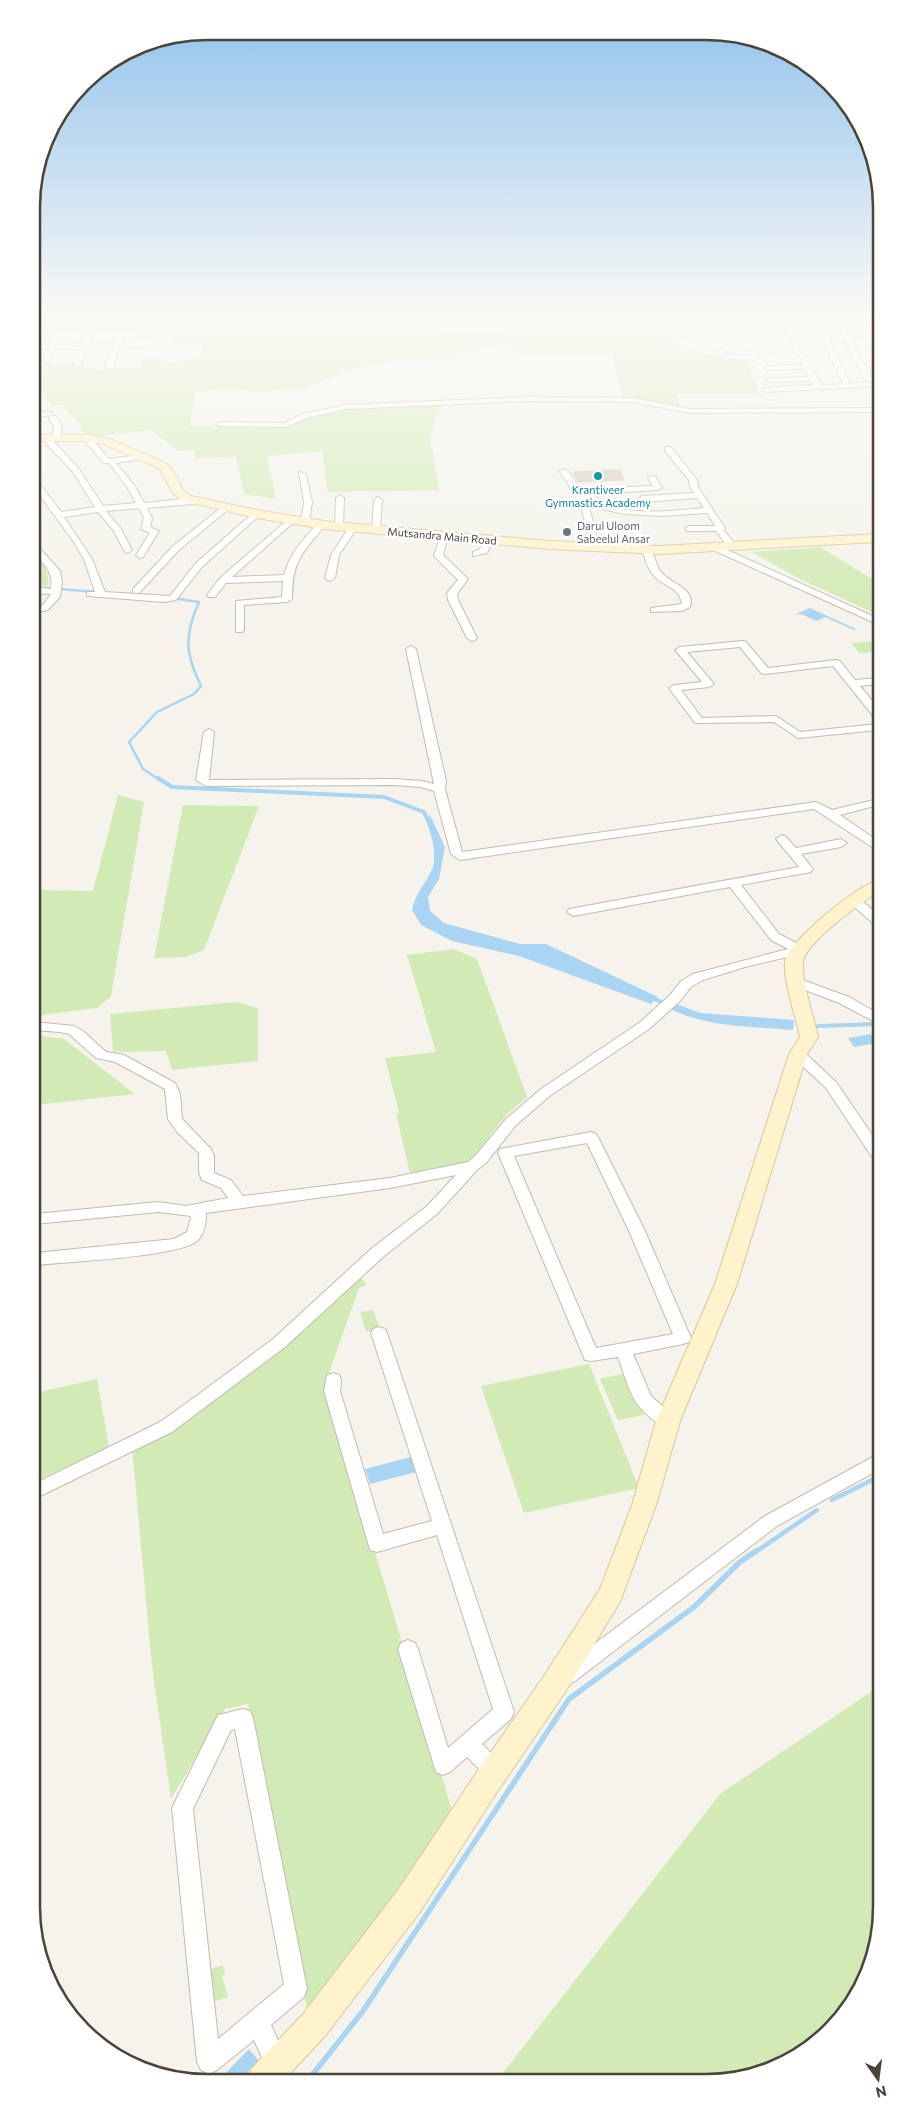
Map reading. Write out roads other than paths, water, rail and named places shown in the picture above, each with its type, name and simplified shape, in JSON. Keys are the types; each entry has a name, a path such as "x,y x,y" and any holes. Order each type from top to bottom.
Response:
{"street":[{"path":"220,424 286,425 312,414"},
{"path":"40,416 51,416 58,426 51,438 117,529 128,550"},
{"name":"Mutsandra Main Road","path":"40,438 87,438 106,441 163,466 171,477 177,491 183,497 193,501 291,520 353,528 550,545 646,549 716,548 873,538"},
{"path":"87,438 107,460 111,461 131,486 148,518 145,529 156,533 140,555"},
{"path":"668,449 693,480 700,495 721,528 718,528"},
{"path":"111,461 142,456"},
{"path":"563,471 577,490 588,492 658,488 652,478"},
{"path":"302,474 308,502 305,522"},
{"path":"40,491 77,540 88,559 101,595"},
{"path":"588,492 591,499 597,503 631,513 709,510"},
{"path":"636,499 700,495"},
{"path":"339,526 340,498"},
{"path":"376,530 378,500"},
{"path":"58,515 101,509 193,501"},
{"path":"585,506 595,546"},
{"path":"136,591 176,548 226,508"},
{"path":"90,594 173,598 199,565 257,514"},
{"path":"212,595 223,580 291,520"},
{"path":"239,630 239,603 287,599 286,578 292,560 322,524"},
{"path":"330,578 335,555 353,528"},
{"path":"689,529 718,528"},
{"path":"718,528 733,547"},
{"path":"444,536 438,556 463,579 452,593 453,600 472,638"},
{"path":"476,554 484,551 489,540"},
{"path":"716,548 873,619"},
{"path":"646,549 658,574 681,590 687,599 687,605 682,608 654,610"},
{"path":"40,554 55,570 57,582 55,598 45,608 40,609"},
{"path":"223,580 286,578"},
{"path":"40,591 55,592"},
{"path":"873,709 836,663 765,671 743,644 680,650 708,684 674,688 699,721 776,719 798,734 873,727"},
{"path":"411,649 440,781 439,789 457,854 460,856 816,805 832,813 873,844"},
{"path":"853,683 873,681"},
{"path":"209,732 202,780 206,783 394,782 422,784 439,789"},
{"path":"832,813 873,804"},
{"path":"866,806 873,812"},
{"path":"573,912 807,869 782,839"},
{"path":"793,852 841,843"},
{"path":"733,883 775,937 799,950"},
{"path":"873,889 826,925 799,950 794,959 805,1037 831,1084 873,1147"},
{"path":"855,902 873,917"},
{"path":"40,1489 166,1427 279,1343 377,1253 432,1210 472,1166 481,1159 511,1122 546,1092 644,1026 675,998 686,984 698,977 799,950"},
{"path":"797,982 844,1000 872,1014"},
{"path":"40,1027 68,1029 82,1036 89,1048 103,1056 117,1057 171,1086 174,1097 172,1109 175,1118 180,1128 204,1150 207,1156 205,1169 207,1176 226,1184 239,1202"},
{"path":"270,2072 314,2025 409,1901 554,1685 611,1594 644,1505 668,1421 726,1284 805,1037"},
{"path":"590,1137 638,1231 682,1338 623,1350 591,1355 505,1153 590,1137"},
{"path":"40,1219 158,1207 186,1211 239,1202 390,1183 472,1166"},
{"path":"40,1260 165,1247 181,1243 194,1235 199,1227 198,1208"},
{"path":"379,1333 504,1712 443,1765 408,1649"},
{"path":"623,1350 644,1400 668,1421"},
{"path":"333,1380 332,1392 377,1544 442,1526"},
{"path":"554,1685 771,1520 873,1464"},
{"path":"243,1718 296,1989 257,2021 209,2062 182,1808 225,1722 243,1718"},
{"path":"467,1743 495,1771"},
{"path":"257,2021 270,2072"}],"water":[{"path":"810,608 856,629 854,630 825,617 817,621 796,614"},
{"path":"430,815 445,847 439,879 428,897 430,911 444,923 520,944 546,944 658,997 651,1004 519,956 452,941 421,925 412,910 416,897 433,867 434,849 426,820"},
{"path":"674,1003 700,1013 794,1020 793,1030 731,1025 700,1020 671,1009"},
{"path":"871,1034 873,1044 854,1047 848,1038"},
{"path":"411,1457 416,1472 370,1484 365,1469"},
{"path":"249,2049 259,2061 246,2074 225,2074"}],"waterway":[{"path":"40,588 98,592"},
{"path":"160,780 143,769 129,742 157,712 194,694 201,686 192,664 188,644 191,625 199,602 172,598"},
{"path":"158,778 172,787 384,797 424,812 429,823"},
{"path":"652,998 667,1004"},
{"path":"818,1026 873,1024"},
{"path":"832,1500 873,1480"},
{"path":"754,1553 817,1510"},
{"path":"313,2074 363,2011 569,1699 694,1607 740,1562 756,1551"}],"place":[{"name":"Krantiveer Gymnastics Academy","path":"598,476"},
{"name":"Darul Uloom Sabeelul Ansar","path":"567,532"}]}
